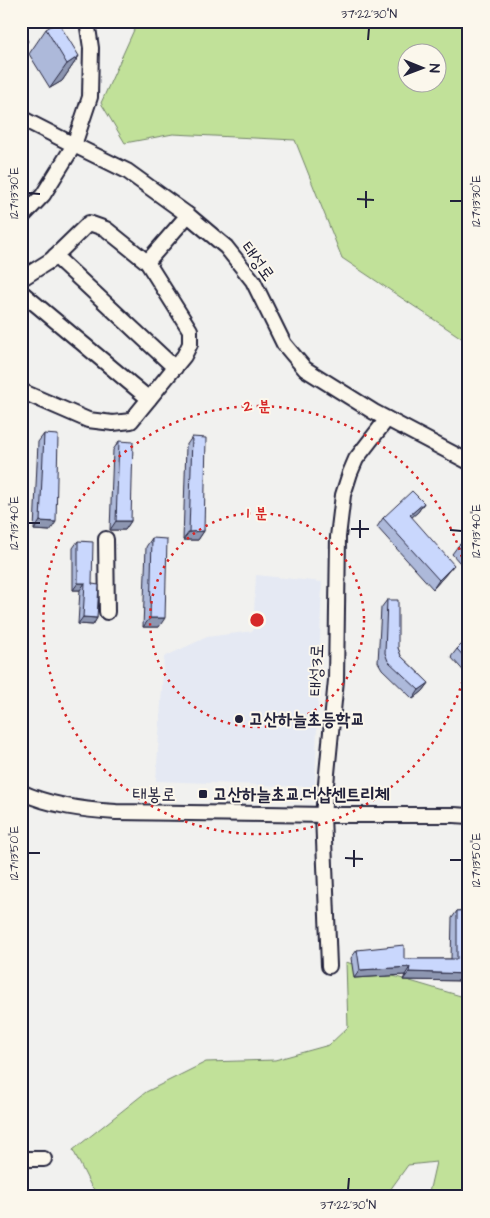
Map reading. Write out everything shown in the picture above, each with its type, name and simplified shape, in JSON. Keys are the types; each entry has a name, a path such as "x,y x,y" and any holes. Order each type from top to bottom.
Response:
{"street":[{"path":"21,218 43,195 74,144 90,97 91,48 87,21"},
{"name":"태성로","path":"21,118 127,171 188,216 226,248 253,281 284,344 305,369 386,419 469,462"},
{"path":"147,262 188,216"},
{"path":"21,279 55,256 89,224 106,228 147,262 190,330 190,344 184,356 131,421 113,423 88,420 21,391"},
{"path":"55,256 175,368"},
{"path":"21,292 149,399"},
{"name":"태성3로","path":"329,966 323,815 336,680 338,537 343,495 356,459 386,419"},
{"path":"106,539 107,612"},
{"name":"태봉로","path":"21,792 46,801 92,810 469,816"},
{"path":"21,1159 44,1159"}],"shaded area":[{"name":"고산하늘초등학교","path":"256,575 322,582 315,787 156,781 164,657 207,637 253,631"}],"green space":[{"path":"138,21 469,21 469,343 342,258 295,140 173,134 125,143 101,103"},
{"path":"346,962 464,997 469,995 469,1197 428,1197 436,1162 408,1165 385,1197 101,1197 91,1186 73,1150 146,1092 206,1062 275,1060 329,1045 348,1027"}],"building":[{"path":"58,22 79,56 67,64 46,29"},
{"path":"21,31 28,41 21,45"},
{"path":"44,434 58,435 56,522 40,521"},
{"path":"192,437 206,438 204,531 189,532"},
{"path":"119,441 133,442 131,521 116,521"},
{"path":"412,491 424,503 410,515 454,565 439,580 383,518"},
{"path":"469,535 469,557 458,546"},
{"path":"152,538 167,539 165,618 150,618"},
{"path":"78,541 93,542 92,584 99,585 97,618 83,617 85,583 78,583"},
{"path":"387,600 398,600 398,648 401,656 429,683 419,690 388,661 385,653"},
{"path":"469,637 469,662 457,649"},
{"path":"469,910 469,974 409,972 410,967 360,970 357,950 404,945 404,959 457,959 457,911"}],"place":[{"name":"고산하늘초등학교","path":"239,719"},
{"name":"고산하늘초교.더샵센트리체","path":"203,794"}]}
